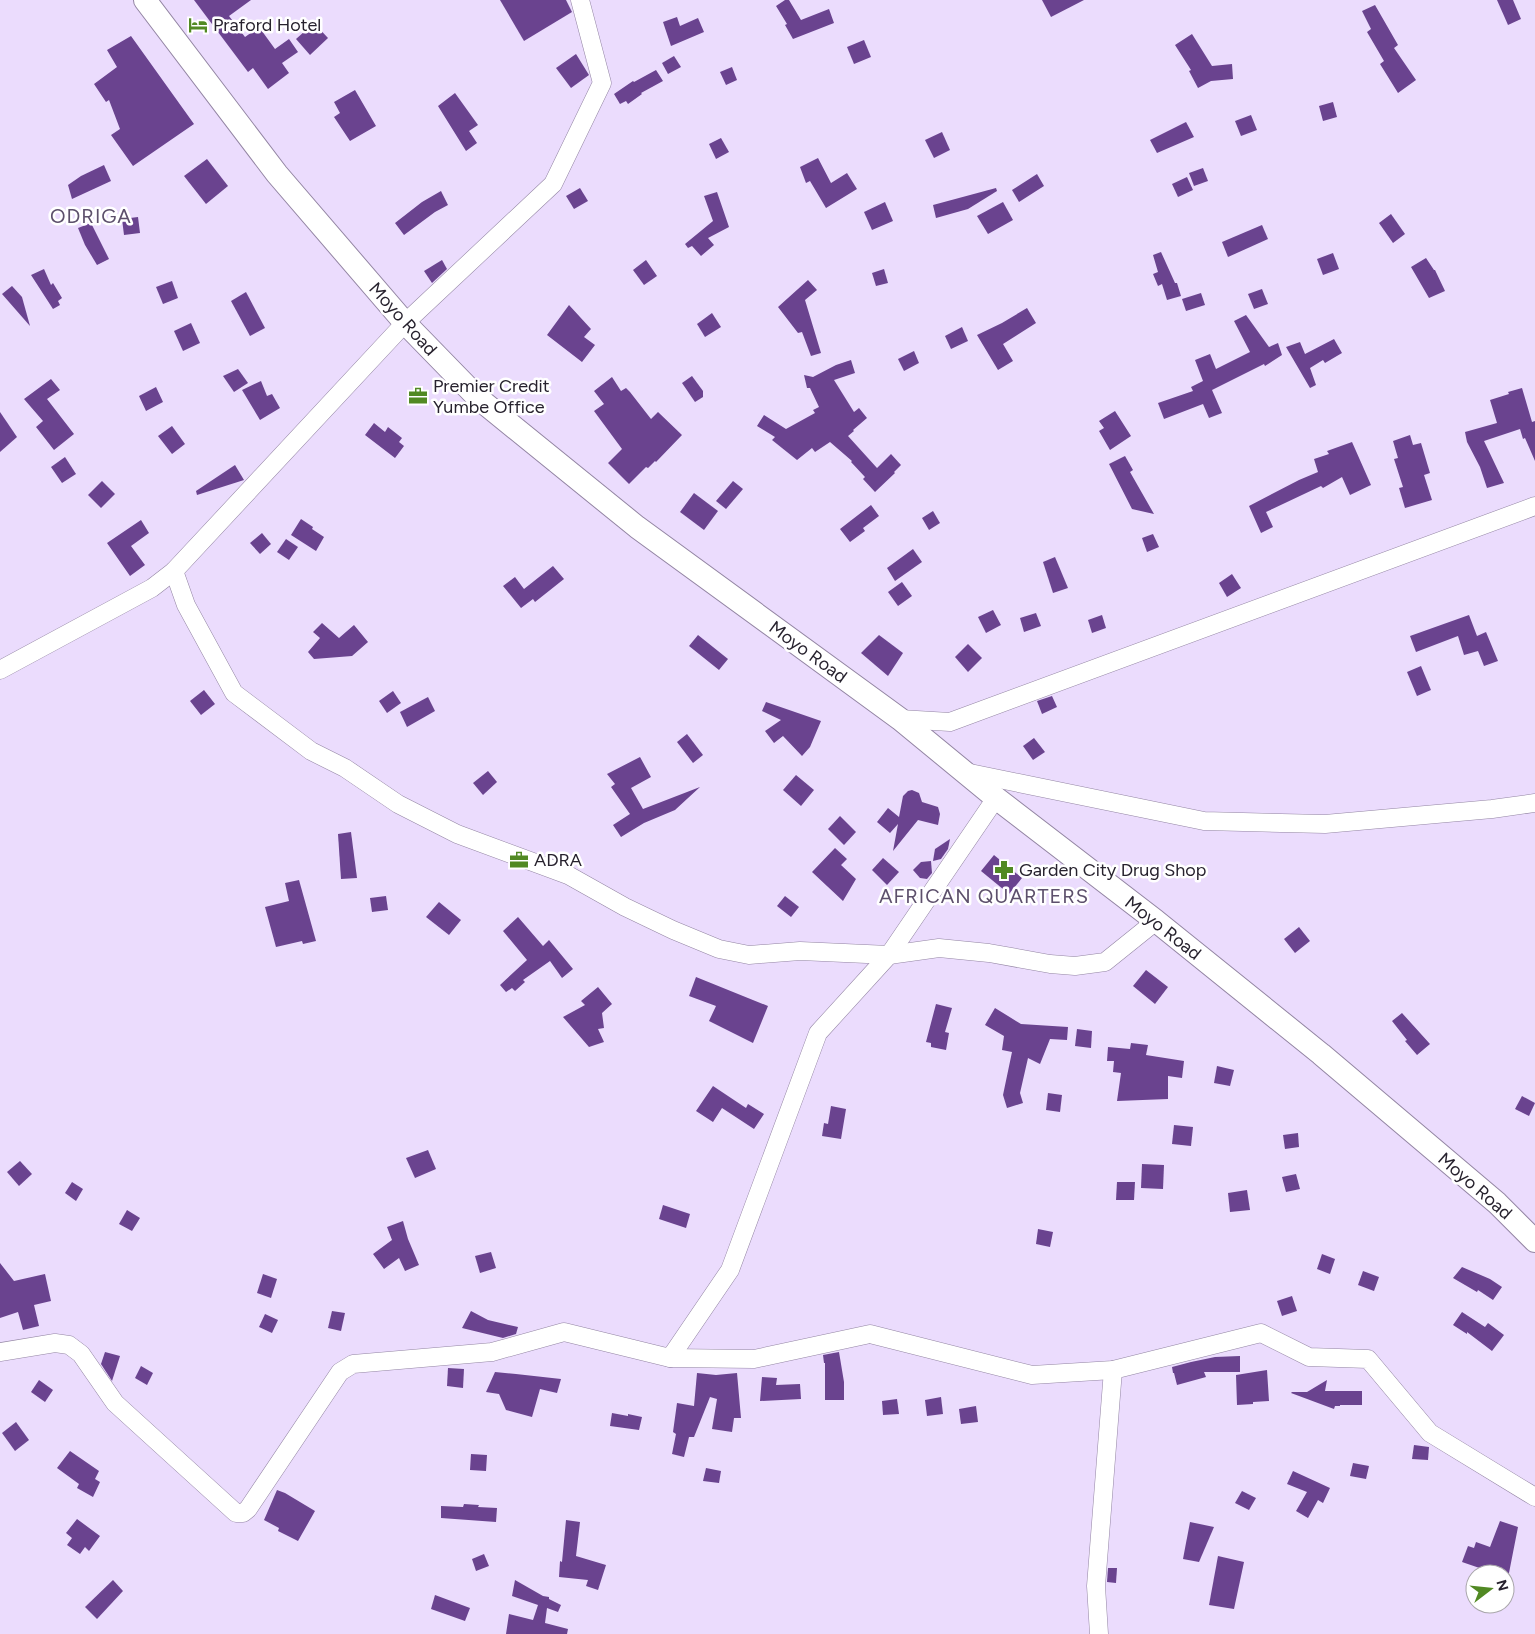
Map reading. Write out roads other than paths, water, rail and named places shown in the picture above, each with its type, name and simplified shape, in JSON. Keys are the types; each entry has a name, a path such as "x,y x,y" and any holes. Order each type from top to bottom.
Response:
{"main road":[{"name":"Moyo Road","path":"145,0 276,174 405,323 478,398 637,527 900,719 996,798 1156,922 1321,1054 1497,1203 1535,1241"}],"street":[{"path":"0,670 152,588 174,571 405,323 553,184 602,82 580,0"},
{"path":"900,719 950,722 1535,506"},
{"path":"174,571 186,605 234,693 311,751 345,768 406,808 457,834 568,875 625,908 672,930 719,948 749,954 800,951 889,955 939,948 989,953 1050,964 1075,966 1106,962 1156,922"},
{"path":"152,588 186,605"},
{"path":"964,772 1204,821 1325,824 1492,809 1535,803"},
{"path":"670,1358 730,1270 818,1033 889,955 996,798"},
{"path":"0,1352 55,1343 69,1345 81,1354 115,1403 236,1513 243,1513 248,1509 340,1372 353,1364 492,1352 564,1332 670,1358 754,1359 870,1334 1032,1375 1113,1370 1261,1333 1310,1357 1368,1359 1430,1433 1535,1497"},
{"path":"1099,1634 1096,1586 1113,1370"}],"place":[{"name":"Praford Hotel","path":"198,25"},
{"name":"Premier Credit Yumbe Office","path":"418,396"},
{"name":"ADRA","path":"519,860"},
{"name":"Garden City Drug Shop","path":"1004,870"}],"district":[{"name":"ODRIGA","path":"91,216"},
{"name":"AFRICAN QUARTERS","path":"984,896"}]}
